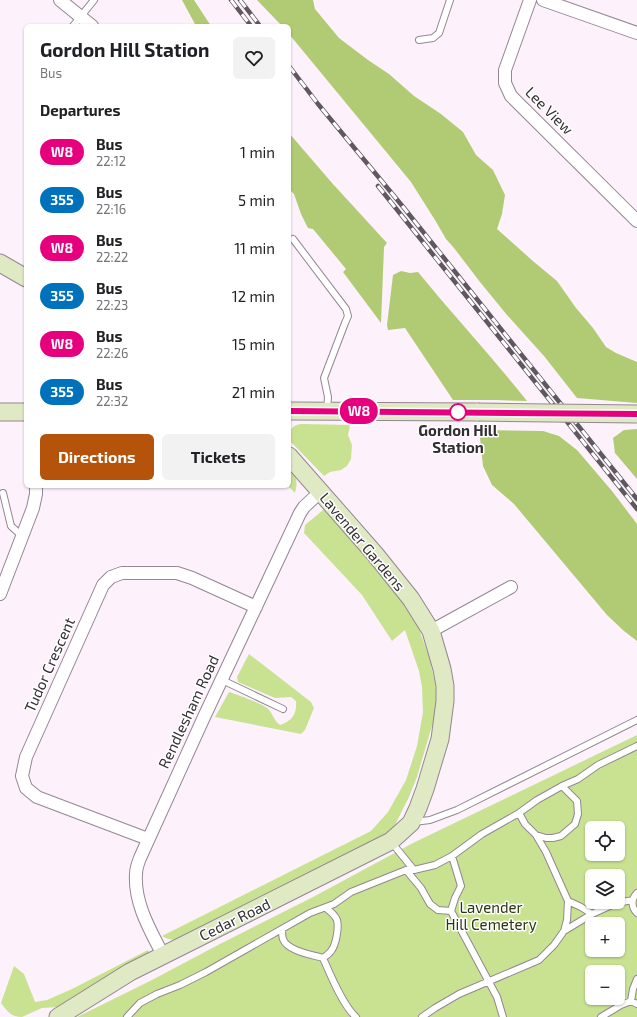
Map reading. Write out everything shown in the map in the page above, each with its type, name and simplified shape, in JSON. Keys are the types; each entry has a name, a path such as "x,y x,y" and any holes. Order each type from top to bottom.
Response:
{"street":[{"path":"60,0 77,21"},
{"name":"Lee View","path":"530,0 505,70 504,83 511,96 637,220"},
{"path":"544,0 637,33"},
{"path":"0,263 24,277"},
{"path":"291,411 637,414"},
{"path":"0,412 24,412"},
{"name":"Lavender Gardens","path":"291,458 380,560 411,599 431,631 442,669 445,686 445,708 440,739 425,789 411,822"},
{"path":"0,594 33,508 36,488"},
{"name":"Rendlesham Road","path":"163,955 139,906 136,888 136,873 140,858 300,513 304,507 320,492"},
{"name":"Tudor Crescent","path":"148,839 37,797 26,788 22,776 26,757 103,585 111,577 122,573 177,573 192,578 256,607"},
{"path":"431,631 511,587"},
{"name":"Cedar Road","path":"58,1017 130,972 391,841 411,822"}],"lane":[{"path":"77,21 94,0"},
{"path":"419,40 432,38 439,33 450,0"},
{"path":"294,239 346,309 348,316 324,378 328,397 327,411"},
{"path":"3,493 11,526 23,537"},
{"path":"222,680 282,709"},
{"path":"411,822 430,820 456,810 637,720"},
{"path":"127,1017 140,1003 157,994 180,986 310,913 334,904 351,892 406,870 414,870 435,865 452,856 482,834 537,800 578,778 598,765 637,746"},
{"path":"518,813 530,831 536,835 546,838 561,836 575,824 578,814 577,802 562,786"},
{"path":"422,1017 459,994 539,960 554,945 564,931 567,920 568,901 546,852 536,835"},
{"path":"391,841 414,870"},
{"path":"452,856 461,886 451,911 490,982 497,997 503,1017"},
{"path":"406,870 421,888 430,904 438,910 451,911"},
{"path":"637,893 633,900 633,907 637,913"},
{"path":"564,931 592,914 616,903 633,900"},
{"path":"568,901 592,914"},
{"path":"324,958 331,952 335,944 337,934 337,920 332,912 326,908"},
{"path":"282,929 282,939 290,947 309,955 324,958"},
{"path":"324,958 352,1016"},
{"path":"631,1000 633,988 637,979"},
{"path":"631,1000 637,1004"},
{"path":"601,1017 631,1000"}],"green space":[{"path":"182,0 194,0 210,24 195,24"},
{"path":"257,0 313,0 315,9 339,38 389,74 414,96 441,114 463,132 476,155 493,170 505,195 502,214 497,229 557,281 606,347 637,362 637,403 577,398 544,356 480,282 446,239 411,182 291,36 291,24 280,24"},
{"path":"291,135 387,243 384,247 381,323 343,272 346,269 313,229 308,228 294,194 291,191"},
{"path":"401,271 410,273 418,272 527,401 453,400 405,328 388,330 387,325 393,275"},
{"path":"298,425 350,425 348,435 352,445 351,459 347,466 341,470 330,472 324,476 291,442 291,430 293,427"},
{"path":"637,429 637,479 615,453 613,438 624,430"},
{"path":"481,430 543,431 559,436 577,450 612,491 637,524 637,641 607,615 514,504 492,485 483,466 480,438"},
{"path":"291,470 296,479 295,493 290,488"},
{"path":"323,510 329,511 397,594 418,626 429,657 437,699 434,719 417,777 392,831 180,940 166,938 162,936 371,831 388,812 406,780 417,746 423,712 422,687 419,671 405,630 392,641 362,595 304,533 305,525"},
{"path":"249,654 311,702 314,708 305,730 301,734 215,717 229,692 267,708 280,725 291,719 295,713 296,701 291,697 275,698 238,682 237,677"},
{"name":"Lavender Hill Cemetery","path":"637,735 637,1017 77,1017 315,896 413,843"},
{"path":"148,950 153,958 58,1007 42,1008 22,1017 18,1017 7,1011 1,1003 14,966 24,974 35,1002 47,1000 72,989"}],"railway":[{"path":"231,0 249,24"},
{"path":"240,0 258,24"},
{"path":"291,69 637,499"},
{"path":"378,186 637,509"}],"bus line":[{"name":"W8","path":"291,411 637,414"}],"place":[{"name":"Gordon Hill Station","path":"458,412"}]}
